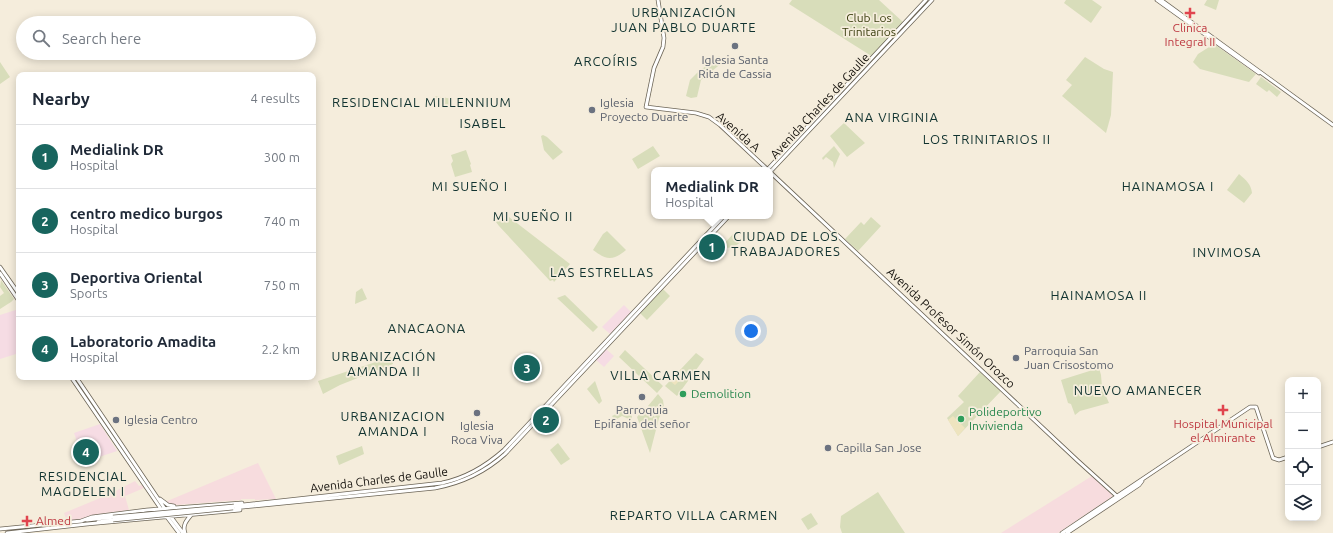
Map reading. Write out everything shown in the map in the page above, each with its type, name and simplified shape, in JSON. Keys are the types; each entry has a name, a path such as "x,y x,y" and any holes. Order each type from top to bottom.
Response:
{"main road":[{"name":"Avenida A","path":"658,0 664,33 663,43 661,53 654,68 646,107 696,113 709,118 720,124 765,167"},
{"name":"Avenida Charles de Gaulle","path":"771,167 926,0"},
{"name":"Avenida Charles de Gaulle","path":"771,167 932,0"},
{"path":"1157,0 1269,79"},
{"path":"1161,0 1333,125"},
{"name":"Avenida Profesor Simón Orozco","path":"773,175 1118,497"},
{"name":"Avenida Charles de Gaulle","path":"233,507 255,507 453,484 472,477 485,470 505,454 721,219"},
{"name":"Avenida Charles de Gaulle","path":"553,401 726,219"},
{"path":"0,267 16,290"},
{"path":"0,273 16,297"},
{"path":"73,380 155,496 163,502 171,506 255,503"},
{"path":"78,380 179,533"},
{"path":"1067,533 1138,482 1252,407 1256,407 1271,456 1276,460 1285,458"},
{"path":"1321,446 1333,442"},
{"name":"Avenida Charles de Gaulle","path":"0,529 390,491"},
{"path":"147,510 152,509 154,506 155,496"},
{"path":"1062,533 1118,497"},
{"path":"81,521 92,517 186,506"},
{"path":"86,524 232,511 255,507"},
{"path":"184,533 185,523 192,514"},
{"path":"168,516 184,533"},
{"name":"Avenida Charles de Gaulle","path":"7,533 86,524 113,518"},
{"path":"150,518 166,520 176,528"}],"shaded area":[{"path":"624,305 631,312 610,334 602,327"},
{"path":"16,310 16,354 0,359 0,315"},
{"path":"606,349 614,356 604,367 596,360"},
{"path":"100,424 117,451 84,462 74,433"},
{"path":"258,463 276,499 241,499 176,505 165,502"},
{"path":"1092,476 1113,496 1058,533 1001,533"},
{"path":"135,481 139,486 142,485 144,488 125,496 129,510 98,514 82,519 67,521 64,513 110,494"}],"green space":[{"name":"Club Los Trinitarios","path":"792,0 879,0 904,23 873,57 789,4"},
{"path":"1066,0 1092,0 1102,7 1091,23 1064,3"},
{"path":"1207,0 1219,0 1216,10 1204,5"},
{"path":"1214,44 1256,74 1249,82 1200,69 1193,62 1198,54"},
{"path":"719,56 723,62 701,80 697,97 691,98 686,96 690,80"},
{"path":"1085,57 1104,69 1113,72 1111,115 1106,133 1062,96 1072,85 1066,80"},
{"path":"0,62 10,77 0,84"},
{"path":"1261,77 1281,92 1277,97 1269,90 1267,92 1256,84"},
{"path":"435,96 453,99 452,106 441,107"},
{"path":"844,123 865,143 847,157 830,136"},
{"path":"543,135 563,152 553,160 544,150 541,136"},
{"path":"653,146 660,156 638,169 632,159"},
{"path":"834,146 840,154 834,168 833,162 826,157 823,160 822,158"},
{"path":"466,150 472,172 455,177 451,164 453,161 451,155"},
{"path":"1239,174 1246,180 1252,193 1244,203 1227,190"},
{"path":"509,217 570,264 554,282 553,280 550,281 496,222"},
{"path":"871,217 881,226 858,251 845,239 861,222 864,225"},
{"path":"607,231 626,250 617,256 610,258 602,256 593,250 603,234"},
{"path":"733,234 741,242 732,247 727,248 722,246"},
{"path":"1,280 14,299 0,309 0,296 4,293 0,287"},
{"path":"362,288 367,299 355,304 356,292"},
{"path":"663,289 670,296 647,320 640,313"},
{"path":"565,295 598,327 593,332 557,298"},
{"path":"625,350 663,386 657,393 619,357"},
{"path":"696,353 704,359 677,396 665,386"},
{"path":"391,357 393,364 340,385 323,394 318,381"},
{"path":"1099,368 1102,387 1109,403 1080,411 1075,415 1071,404 1068,403 1061,380"},
{"path":"980,372 1001,391 958,436 947,418 964,402 958,396"},
{"path":"595,381 602,401 599,404 587,389"},
{"path":"658,394 663,400 664,408 659,418 650,453 637,417 645,408 655,417 656,415 648,406"},
{"path":"623,406 632,416 631,420 622,416 615,420 612,416 616,414 615,413"},
{"path":"558,443 570,459 561,465 550,450"},
{"path":"362,446 364,454 339,465 336,456"},
{"path":"878,492 905,533 842,533 840,527 841,516"},
{"path":"811,513 818,524 808,530 801,519"}],"sand":[{"path":"681,369 686,374 675,385 670,381"},
{"path":"953,416 965,428 958,436 948,420"}],"place":[{"name":"Clinica Integral II","path":"1190,13"},
{"name":"Iglesia Santa Rita de Cassia","path":"735,46"},
{"name":"Iglesia Proyecto Duarte","path":"592,110"},
{"name":"Medialink DR","path":"712,247"},
{"name":"Parroquia San Juan Crisostomo","path":"1016,358"},
{"name":"Deportiva Oriental","path":"527,368"},
{"name":"Demolition","path":"683,394"},
{"name":"Parroquia Epifania del señor","path":"642,397"},
{"name":"Hospital Municipal el Almirante","path":"1223,410"},
{"name":"Iglesia Roca Viva","path":"477,413"},
{"name":"Polideportivo Invivienda","path":"961,419"},
{"name":"Iglesia Centro","path":"116,420"},
{"name":"centro medico burgos","path":"546,420"},
{"name":"Capilla San Jose","path":"828,448"},
{"name":"Laboratorio Amadita","path":"86,452"},
{"name":"Almed","path":"27,521"}],"district":[{"name":"URBANIZACIÓN JUAN PABLO DUARTE","path":"684,20"},
{"name":"ARCOÍRIS","path":"606,61"},
{"name":"RESIDENCIAL MILLENNIUM","path":"422,102"},
{"name":"ANA VIRGINIA","path":"892,117"},
{"name":"ISABEL","path":"483,123"},
{"name":"LOS TRINITARIOS II","path":"987,139"},
{"name":"MI SUEÑO I","path":"470,186"},
{"name":"HAINAMOSA I","path":"1168,186"},
{"name":"MI SUEÑO II","path":"533,216"},
{"name":"CIUDAD DE LOS TRABAJADORES","path":"786,244"},
{"name":"INVIMOSA","path":"1227,252"},
{"name":"LAS ESTRELLAS","path":"602,272"},
{"name":"HAINAMOSA II","path":"1099,295"},
{"name":"ANACAONA","path":"427,328"},
{"name":"URBANIZACIÓN AMANDA II","path":"384,364"},
{"name":"VILLA CARMEN","path":"661,375"},
{"name":"NUEVO AMANECER","path":"1138,390"},
{"name":"URBANIZACION AMANDA I","path":"393,424"},
{"name":"RESIDENCIAL MAGDELEN I","path":"83,484"},
{"name":"REPARTO VILLA CARMEN","path":"694,515"}]}
